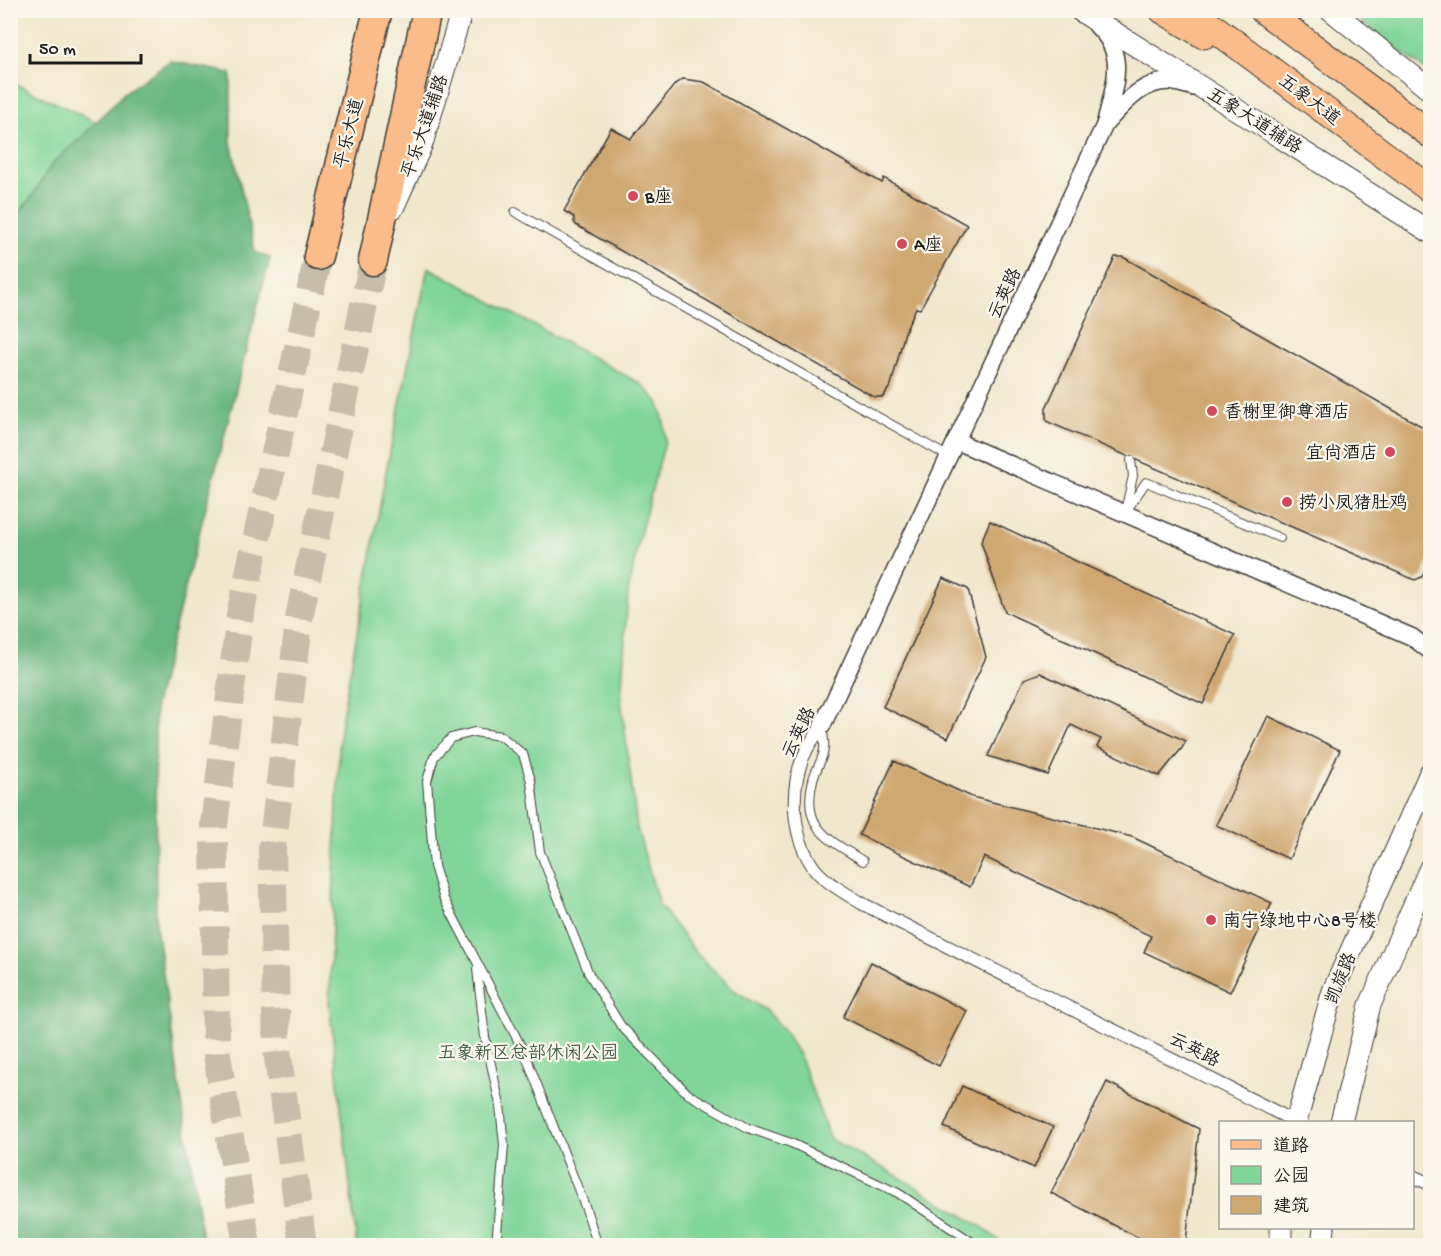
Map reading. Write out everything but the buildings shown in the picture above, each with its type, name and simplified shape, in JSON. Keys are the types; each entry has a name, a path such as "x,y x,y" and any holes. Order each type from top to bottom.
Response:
{"highway":[{"name":"平乐大道","path":"318,256 378,10"},
{"path":"376,250 427,10"}],"main road":[{"path":"1163,10 1306,95"},
{"name":"五象大道","path":"1190,10 1431,189"},
{"path":"1263,10 1431,134"},
{"path":"1280,10 1317,50"}],"street":[{"path":"366,10 369,45"},
{"name":"平乐大道辅路","path":"376,250 422,144 462,10"},
{"path":"1331,10 1431,90"},
{"path":"1080,11 1108,36 1115,53 1117,72 1105,124"},
{"name":"五象大道辅路","path":"1080,11 1431,232"},
{"path":"1105,124 1132,96 1150,85 1170,82 1209,91"},
{"name":"云英路","path":"1105,124 822,726 806,750 796,783 794,802 796,823 812,866 836,887 863,904 1294,1121"},
{"path":"956,441 1412,637 1431,651"},
{"path":"1412,637 1431,639"},
{"name":"凯旋路","path":"1296,1121 1333,991 1431,773"},
{"name":"凯旋路","path":"1341,1121 1370,1005 1431,868"},
{"path":"1414,1176 1431,1184"},
{"path":"1281,1229 1281,1245"},
{"path":"1322,1245 1324,1229"}],"lane":[{"path":"515,212 949,457"},
{"path":"1125,513 1133,476 1131,460"},
{"path":"1125,513 1146,482 1280,538"},
{"path":"822,726 824,750 813,780 810,813 818,829 863,861"},
{"path":"598,1245 525,1054 444,899 434,866 427,781 434,757 451,738 474,732 501,736 523,754 531,781 540,852 589,974 621,1026 688,1094 748,1128 792,1143 898,1193 978,1245"},
{"path":"476,963 485,1037 500,1105 504,1145 496,1245"}],"green space":[{"path":"1351,11 1430,11 1430,73 1372,30"},
{"path":"170,61 231,73 231,142 255,252 270,258 155,705 156,926 203,1245 11,1245 11,222 29,201 52,164 82,137 124,93"},
{"path":"11,82 163,153 11,444"},
{"name":"五象新区总部休闲公园","path":"428,267 641,384 658,402 664,422 665,442 641,530 628,592 621,700 637,828 659,905 697,954 734,990 765,1010 786,1033 799,1055 830,1139 984,1228 1004,1245 357,1246 329,1004 340,728 386,472"}],"tunnel":[{"path":"247,1246 216,1048 214,825 240,615 318,256"},
{"path":"303,1246 277,1050 272,850 300,613 373,261"}],"place":[{"name":"B座","path":"633,196"},
{"name":"A座","path":"902,244"},
{"name":"香榭里御尊酒店","path":"1212,411"},
{"name":"宜尚酒店","path":"1390,452"},
{"name":"捞小凤猪肚鸡","path":"1287,502"},
{"name":"南宁绿地中心8号楼","path":"1211,920"}]}
